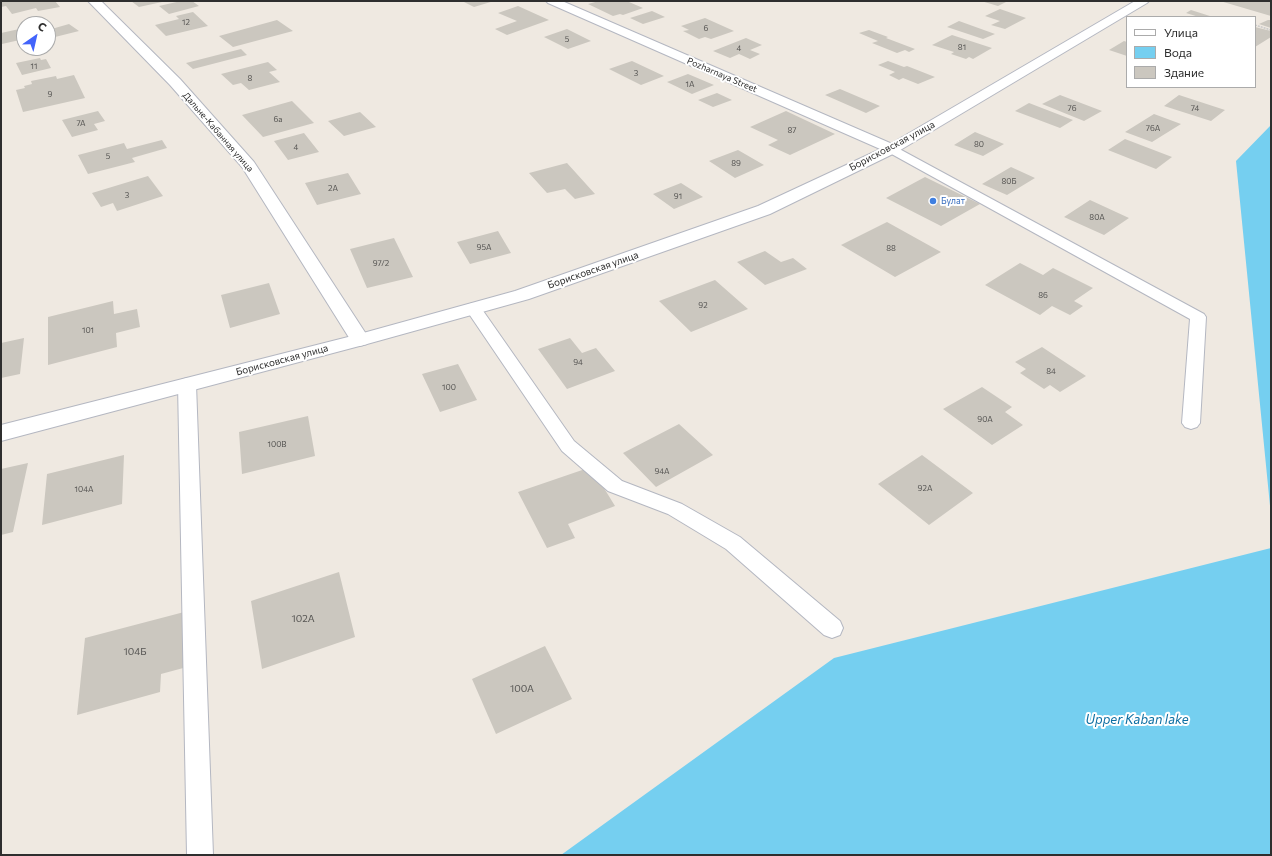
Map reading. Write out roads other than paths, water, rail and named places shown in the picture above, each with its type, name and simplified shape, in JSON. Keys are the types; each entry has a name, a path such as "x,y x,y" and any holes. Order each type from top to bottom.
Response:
{"street":[{"name":"Дальне-Кабанная улица","path":"94,1 176,82 248,165 360,340"},
{"name":"Pozharnaya Street","path":"552,1 892,148"},
{"name":"Борисковская улица","path":"1,433 360,340 522,295 764,210 892,148 1143,1"}],"lane":[{"path":"892,148 1198,316 1190,423"},
{"path":"473,308 568,446 615,486 675,509 733,543 832,628"},
{"path":"187,384 200,855"}],"water":[{"path":"1271,125 1271,516 1236,161"},
{"name":"Upper Kaban lake","path":"1271,548 1271,855 561,855 834,658"}],"place":[{"name":"Булат","path":"933,201"}]}
